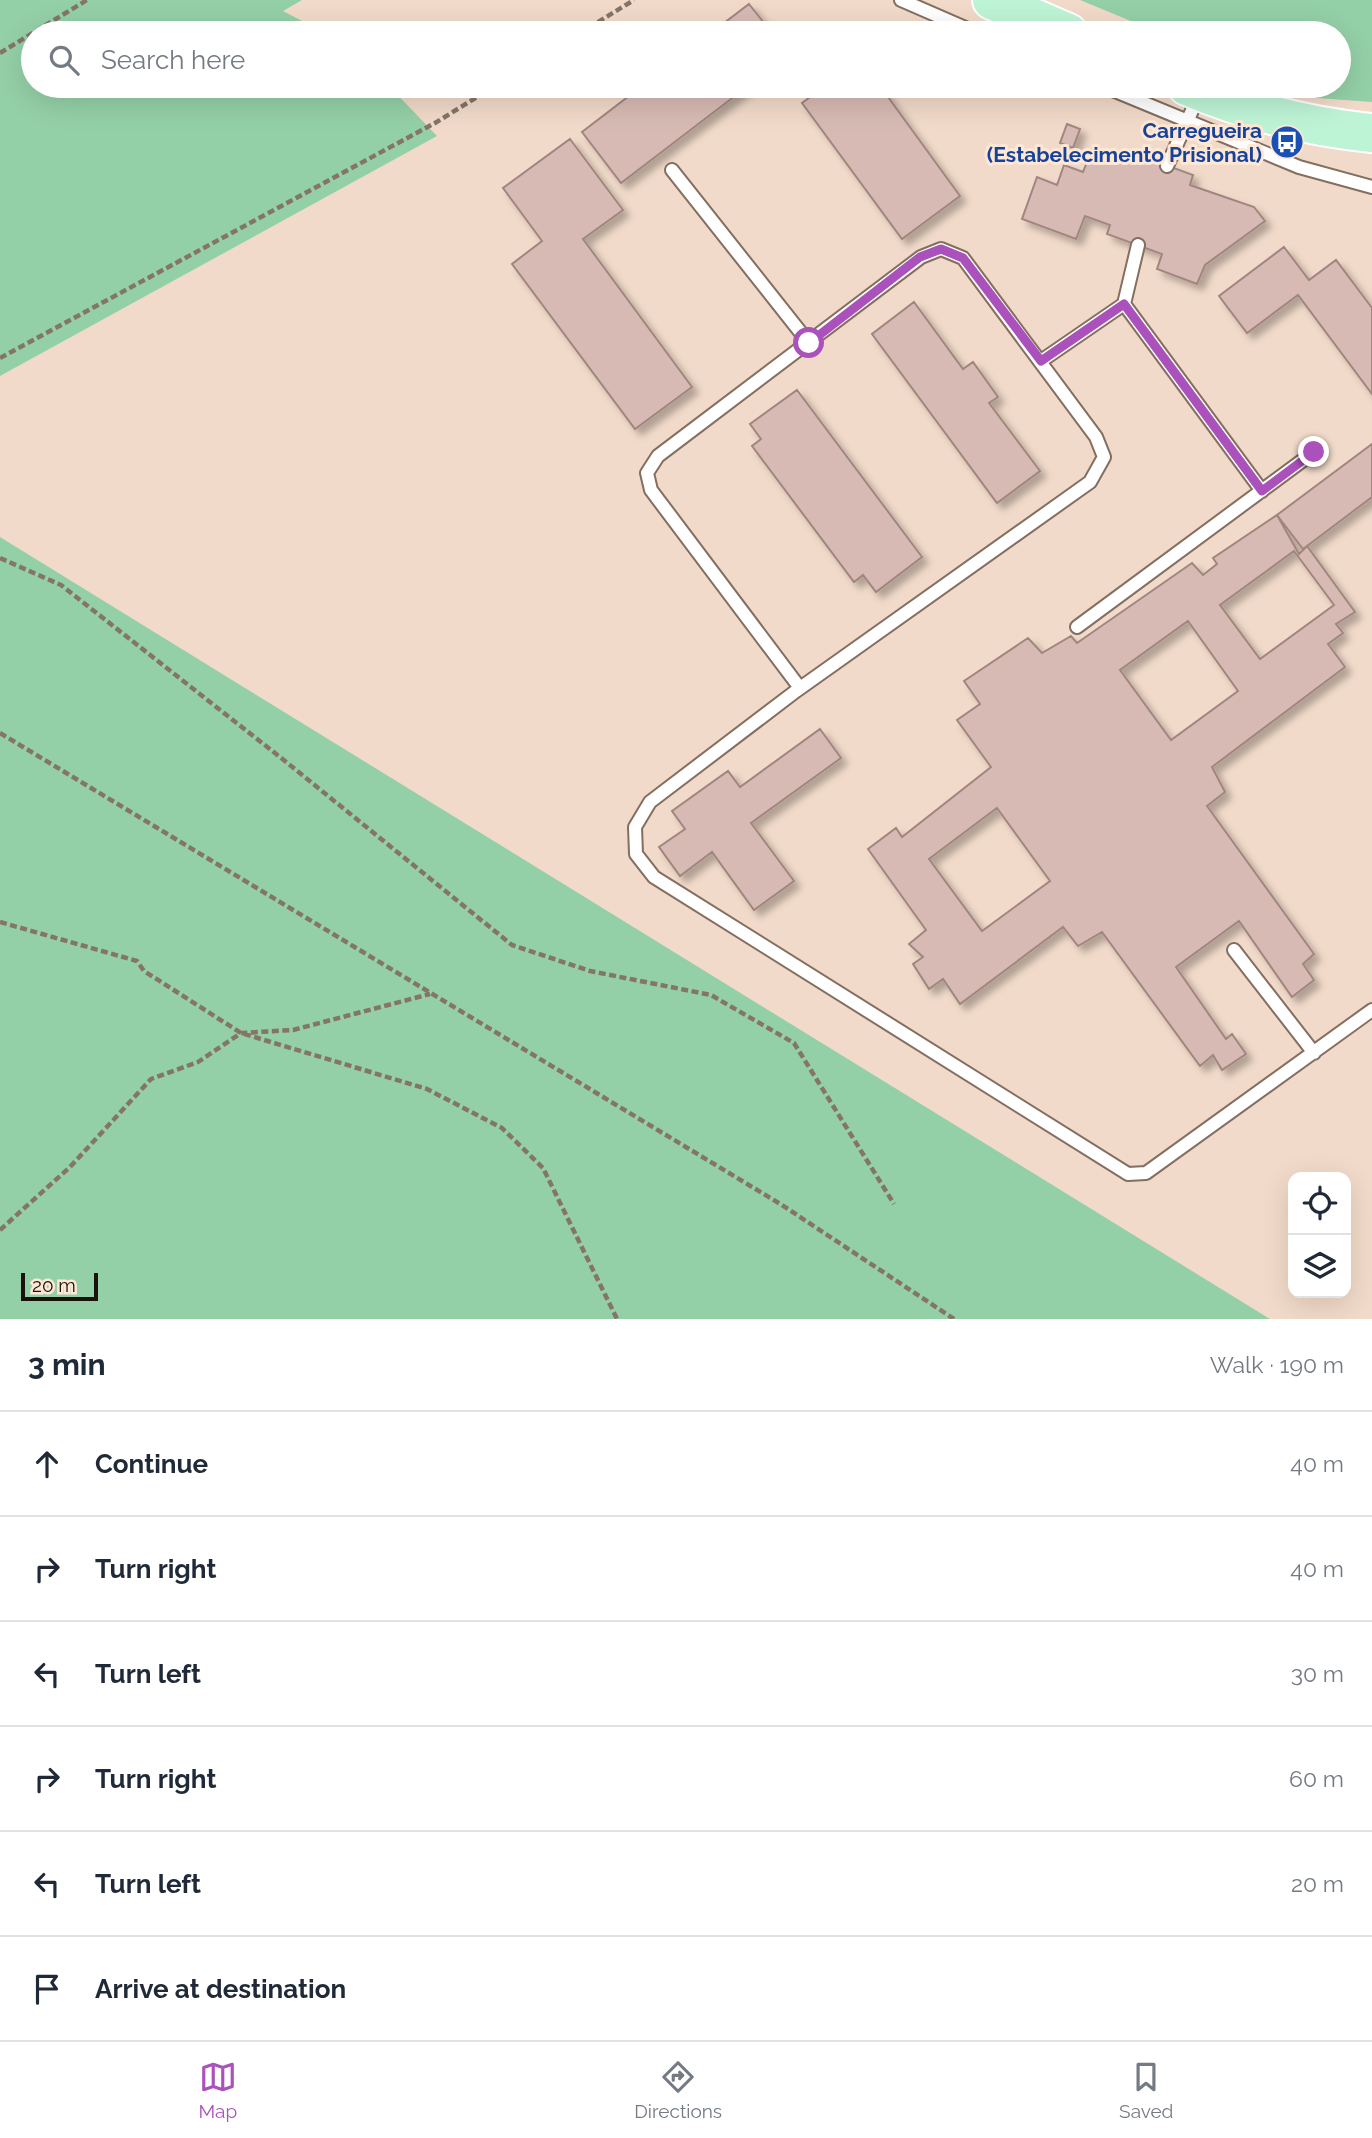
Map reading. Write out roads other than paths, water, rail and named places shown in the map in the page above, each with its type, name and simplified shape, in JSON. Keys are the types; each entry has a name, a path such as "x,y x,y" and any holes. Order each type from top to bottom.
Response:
{"main road":[{"path":"992,0 1040,21"},
{"path":"1192,100 1336,130 1372,133"}],"lane":[{"path":"901,0 949,21"},
{"path":"1167,166 1192,100 1299,167 1372,187"},
{"path":"673,170 809,343"},
{"path":"1041,361 1124,304 1138,245"},
{"path":"800,688 652,490 647,473 658,456 920,257 941,249 963,258 1096,437 1104,457 1090,482 800,688 650,802 635,827 636,854 654,877 1128,1174 1146,1173 1372,1010"},
{"path":"1124,304 1262,491"},
{"path":"1077,627 1314,452"},
{"path":"1234,950 1314,1053"}],"place":[{"name":"Carregueira (Estabelecimento Prisional)","path":"1287,142"}]}
